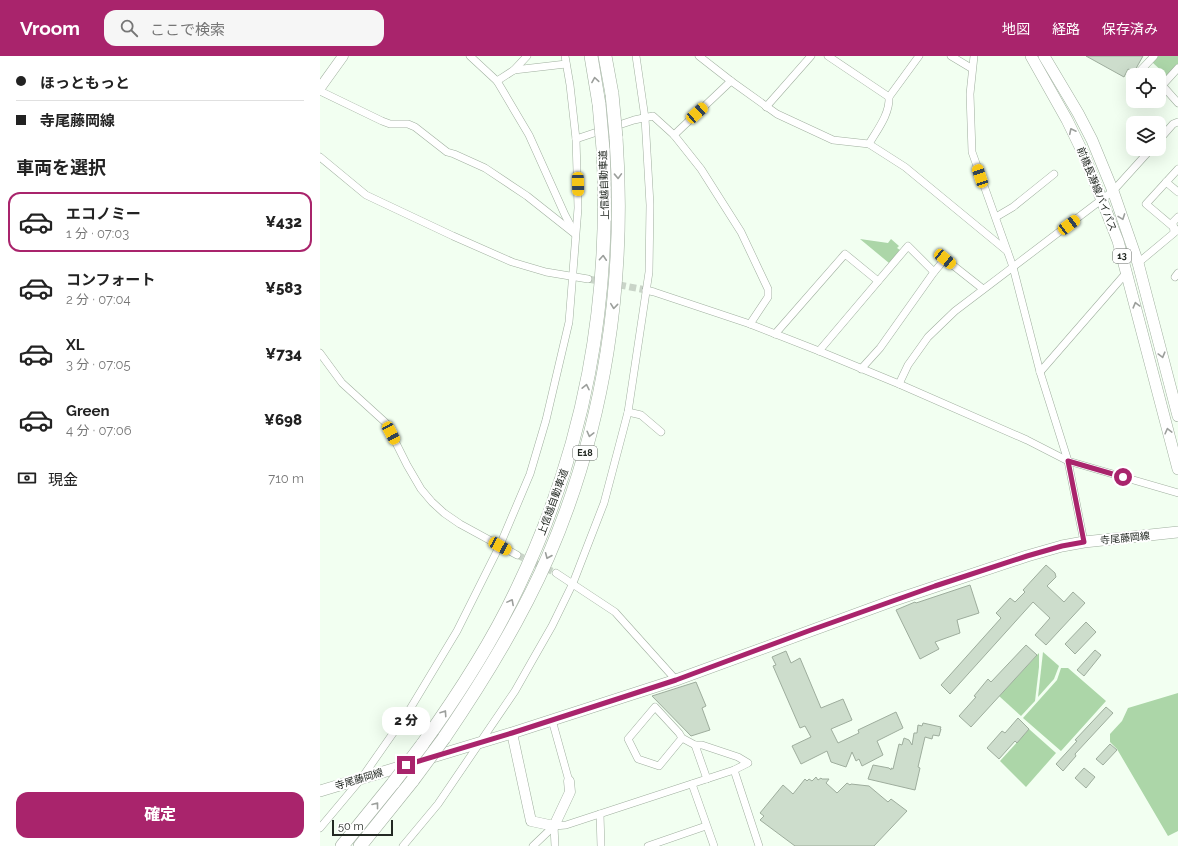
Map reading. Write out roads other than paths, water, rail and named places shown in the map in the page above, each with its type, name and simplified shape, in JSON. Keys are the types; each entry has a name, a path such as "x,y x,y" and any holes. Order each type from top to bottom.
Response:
{"highway":[{"name":"上信越自動車道","path":"342,846 422,745 480,658 518,588 534,553 548,518 572,447 592,363 602,285 605,215 603,149 599,104 591,56"},
{"name":"上信越自動車道","path":"360,846 413,780 444,738 491,667 529,597 548,558 588,443 605,367 612,326 616,288 619,209 616,137 612,94 605,56"}],"main road":[{"name":"前橋長瀞線バイパス","path":"1032,56 1067,120 1084,155 1118,241 1178,469"},
{"name":"前橋長瀞線バイパス","path":"1044,56 1078,113 1092,140 1113,191 1138,263 1178,416"},
{"name":"寺尾藤岡線","path":"320,791 512,733 676,680 935,586 1027,556 1062,546 1084,542 1178,532"}],"street":[{"path":"343,56 321,85 382,121 390,124 408,124 415,127 447,152 485,168 527,196 575,234"},
{"path":"470,56 497,81 529,135 575,234"},
{"path":"497,81 514,70 527,56"},
{"path":"320,828 361,778 410,709 457,631 500,546 530,474 546,420 569,322 578,208 576,139 565,56"},
{"path":"403,846 438,804 515,691 552,626 573,583 604,502 628,412 649,272 650,206 645,118 636,56"},
{"path":"699,56 777,114 833,140 868,144 905,167 1007,251"},
{"path":"766,107 811,56"},
{"path":"828,56 889,97"},
{"path":"868,144 883,120 889,104 889,97 919,56"},
{"path":"951,56 971,68"},
{"path":"974,56 971,68 970,94 972,152 1012,266 1040,372 1068,461 1084,542"},
{"path":"1143,68 1154,56"},
{"path":"514,70 566,64"},
{"path":"1166,81 1178,68"},
{"path":"674,135 732,81"},
{"path":"1166,92 1178,103"},
{"path":"576,139 634,120 653,116 674,135 702,169 741,232 768,288 768,297 750,324"},
{"path":"1166,133 1178,122"},
{"path":"320,156 366,195 445,233 512,262 546,272 588,279"},
{"path":"899,384 908,365 928,337 955,311 1012,266 1113,191 1145,156"},
{"path":"1176,229 1146,204 1178,169"},
{"path":"996,217 1013,207 1054,174"},
{"path":"1166,182 1178,192"},
{"path":"1176,229 1173,222 1178,217"},
{"path":"1138,263 1174,233 1176,229"},
{"path":"819,351 908,246 934,272"},
{"path":"775,334 845,254 878,281"},
{"path":"860,369 880,348 934,272 945,259 982,289"},
{"path":"1040,372 1127,272"},
{"path":"646,290 750,324 819,351 1027,440 1068,461 1178,493"},
{"path":"320,353 342,383 386,423 405,463 421,489 432,502 450,517 517,555"},
{"path":"628,412 641,415 661,432"},
{"path":"556,573 573,583 584,593 615,612 676,680"},
{"path":"512,733 531,821 554,826 566,825 600,814 734,770 748,763 738,757 702,745 695,745 682,738 655,707 628,739 638,759 659,766 682,738"},
{"path":"533,846 554,826 570,792 552,720"},
{"path":"695,745 707,779"},
{"path":"734,770 759,846"},
{"path":"692,784 714,846"},
{"path":"600,814 601,846"},
{"path":"554,826 556,846"},
{"path":"648,846 706,826"}],"tunnel":[{"path":"588,279 646,290"},
{"path":"517,555 556,573"}]}
